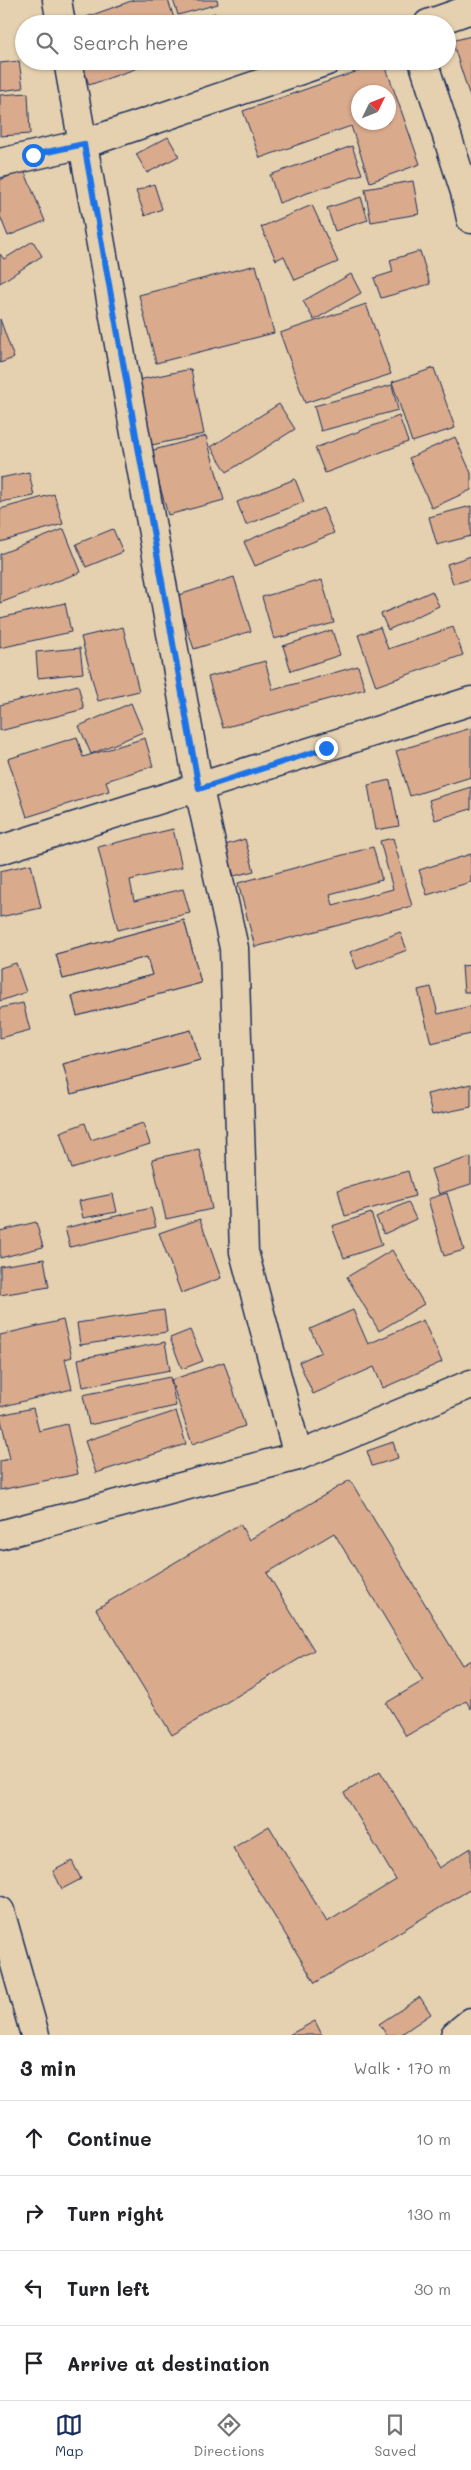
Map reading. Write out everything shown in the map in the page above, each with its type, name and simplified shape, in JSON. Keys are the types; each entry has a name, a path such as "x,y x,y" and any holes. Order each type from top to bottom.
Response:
{"street":[{"path":"57,0 60,15"},
{"path":"432,14 471,9"},
{"path":"70,70 199,789 234,948 244,1252 298,1456"},
{"path":"0,163 84,144 301,70"},
{"path":"426,70 465,192 471,219"},
{"path":"0,850 199,789 471,701"},
{"path":"0,1534 298,1456 471,1384"},
{"path":"0,1911 35,2035"},
{"path":"455,2035 471,2022"}],"building":[{"path":"134,0 168,0 173,15 92,15"},
{"path":"173,0 217,0 218,4 178,15"},
{"path":"471,36 471,100 456,53 456,40"},
{"path":"15,61 15,70 20,70 23,88 0,91 0,63"},
{"path":"84,70 132,70 89,85"},
{"path":"361,70 387,70 392,85 351,85 351,126 260,158 243,111"},
{"path":"28,93 30,134 0,136 0,95"},
{"path":"396,96 420,164 370,182 352,130 396,130"},
{"path":"168,137 179,156 147,173 136,154"},
{"path":"352,146 362,174 279,203 270,175"},
{"path":"24,170 45,221 8,236 0,216 0,180"},
{"path":"413,181 419,214 371,222 365,189"},
{"path":"154,184 162,209 145,216 136,191"},
{"path":"361,197 368,220 335,231 327,208"},
{"path":"312,205 338,262 295,280 284,256 276,260 261,227"},
{"path":"33,241 42,256 0,283 0,254 4,259"},
{"path":"420,251 430,284 381,298 374,278 393,272 390,260"},
{"path":"256,265 274,333 156,363 139,295"},
{"path":"351,274 361,293 314,320 303,301"},
{"path":"366,304 391,374 305,403 280,333"},
{"path":"0,319 14,358 0,363"},
{"path":"434,368 455,428 412,442 392,382"},
{"path":"191,369 204,434 152,445 138,380"},
{"path":"392,385 398,410 321,431 314,406"},
{"path":"279,404 295,429 227,472 211,447"},
{"path":"399,416 408,442 325,473 315,448"},
{"path":"206,436 224,500 168,515 150,451"},
{"path":"455,437 471,473 471,490 432,508 409,458"},
{"path":"29,472 34,496 0,502 0,478"},
{"path":"295,479 304,502 246,525 237,502"},
{"path":"54,494 63,524 0,542 0,509"},
{"path":"471,506 471,536 437,545 429,517"},
{"path":"323,508 334,533 255,566 244,542"},
{"path":"64,529 81,572 0,603 0,554"},
{"path":"113,529 123,552 86,567 76,544"},
{"path":"471,556 471,579 453,584 447,564"},
{"path":"234,577 251,631 194,649 176,596"},
{"path":"322,580 334,623 274,639 262,597"},
{"path":"432,591 439,606 388,630 381,614"},
{"path":"65,603 71,632 0,648 0,618"},
{"path":"123,627 139,691 98,701 81,637"},
{"path":"380,627 388,649 453,627 463,655 376,686 358,635"},
{"path":"332,630 340,655 291,671 283,646"},
{"path":"80,648 83,673 38,678 36,652"},
{"path":"265,661 273,690 358,666 365,689 223,728 208,677"},
{"path":"78,685 84,709 0,731 0,705"},
{"path":"131,703 143,732 91,754 79,726"},
{"path":"471,728 471,777 410,796 396,751"},
{"path":"77,737 83,757 145,738 153,766 106,781 109,791 27,817 8,759"},
{"path":"390,780 399,826 376,830 368,785"},
{"path":"471,787 471,809 435,820 429,800"},
{"path":"173,829 182,867 130,880 134,901 183,889 190,913 118,930 98,847"},
{"path":"393,838 412,906 255,947 238,883 373,847 382,880 330,894 333,905 393,889 380,841"},
{"path":"245,839 254,871 234,876 225,845"},
{"path":"471,854 471,882 427,895 419,870"},
{"path":"31,864 41,908 0,917 0,871"},
{"path":"184,920 201,983 77,1016 72,996 152,975 147,957 63,979 56,954"},
{"path":"184,920 201,983 77,1016 72,996 152,975 147,957 63,979 56,954"},
{"path":"400,932 407,950 357,969 350,952"},
{"path":"16,963 26,992 0,1001 0,968"},
{"path":"471,965 471,992 464,992 462,966"},
{"path":"431,987 438,1014 471,1006 471,1034 431,1043 418,990"},
{"path":"23,1003 30,1030 0,1038 0,1008"},
{"path":"191,1030 200,1060 71,1094 63,1064"},
{"path":"191,1030 200,1060 71,1094 63,1064"},
{"path":"471,1084 471,1107 432,1115 427,1094"},
{"path":"85,1123 91,1140 143,1123 150,1144 72,1169 60,1132"},
{"path":"199,1149 212,1209 166,1219 152,1159"},
{"path":"471,1157 471,1184 439,1194 431,1169"},
{"path":"408,1171 415,1196 345,1216 338,1190"},
{"path":"447,1193 464,1250 444,1256 428,1199"},
{"path":"113,1194 117,1212 83,1218 79,1201"},
{"path":"408,1202 416,1219 384,1234 376,1217"},
{"path":"151,1208 156,1227 70,1247 65,1228"},
{"path":"371,1213 382,1245 344,1258 332,1226"},
{"path":"200,1219 221,1278 181,1293 159,1233"},
{"path":"36,1222 43,1247 0,1258 0,1231"},
{"path":"392,1250 424,1304 379,1331 347,1277"},
{"path":"44,1259 49,1287 0,1295 0,1266"},
{"path":"164,1310 167,1332 80,1345 77,1323"},
{"path":"353,1310 368,1344 423,1320 442,1362 383,1388 374,1367 313,1394 299,1362 321,1352 310,1329"},
{"path":"63,1320 72,1357 65,1359 72,1389 0,1407 0,1335"},
{"path":"190,1330 203,1361 182,1369 170,1338"},
{"path":"165,1342 170,1370 83,1387 78,1359"},
{"path":"224,1362 245,1426 192,1444 171,1380"},
{"path":"170,1377 176,1406 89,1425 83,1395"},
{"path":"33,1408 39,1431 67,1424 78,1474 0,1490 0,1461 10,1459 0,1415"},
{"path":"176,1411 186,1444 96,1473 85,1441"},
{"path":"393,1442 398,1458 372,1466 367,1451"},
{"path":"350,1480 462,1665 471,1660 471,1709 466,1701 406,1736 386,1703 423,1681 334,1533 267,1573 314,1650 172,1735 96,1609 240,1524 249,1540"},
{"path":"380,1771 439,1868 471,1848 471,1889 315,1983 233,1848 269,1826 327,1922 396,1880 344,1793"},
{"path":"72,1861 81,1879 62,1889 53,1871"},
{"path":"420,1997 431,2014 400,2035 387,2035 379,2024"},
{"path":"315,2021 322,2035 289,2035"}],"route":[{"path":"33,155 84,144 199,789 326,748"}]}
